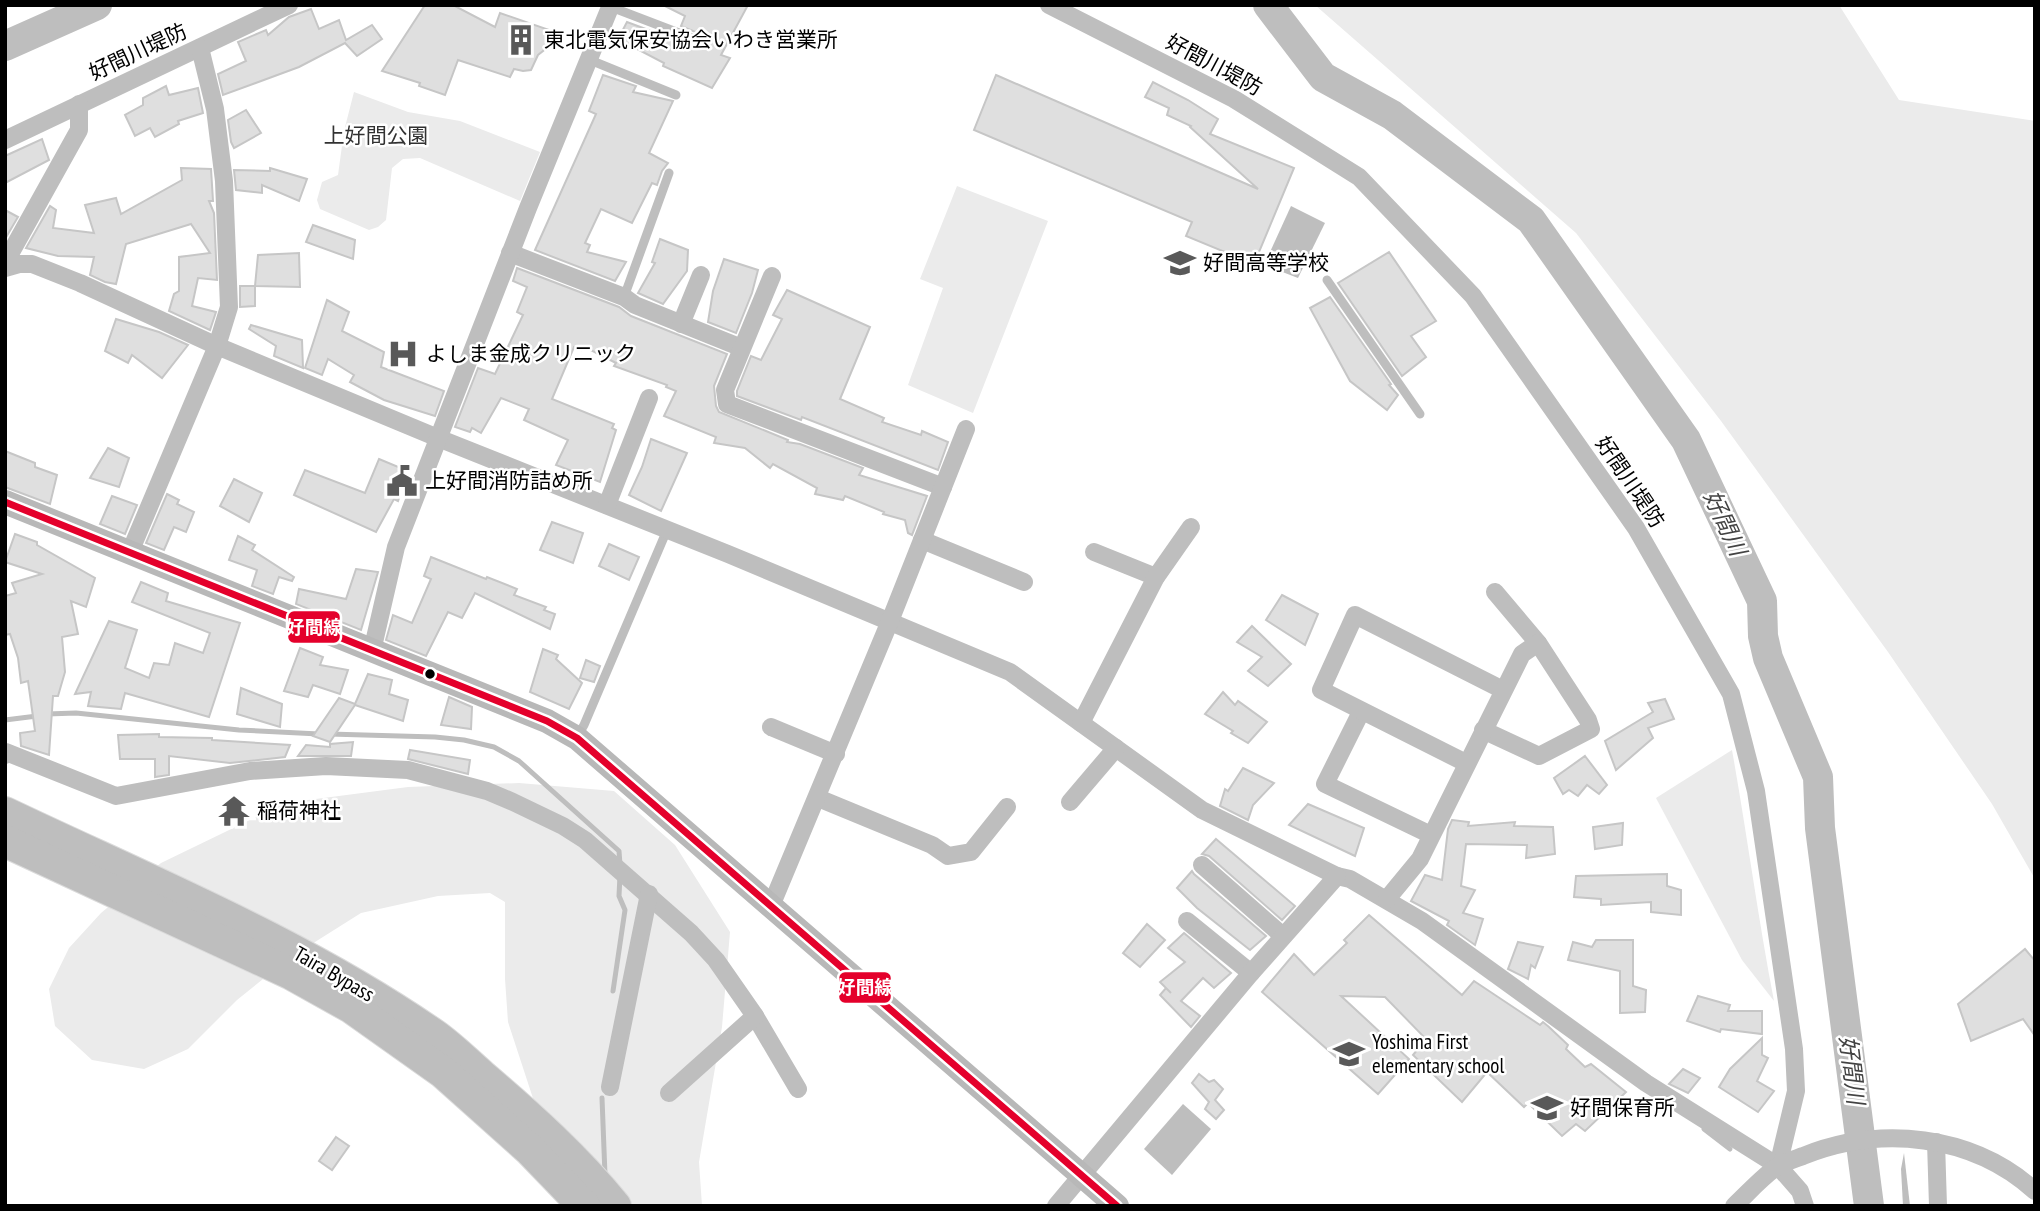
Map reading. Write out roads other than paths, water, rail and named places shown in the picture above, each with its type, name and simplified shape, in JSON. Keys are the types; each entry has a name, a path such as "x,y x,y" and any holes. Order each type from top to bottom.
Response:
{"highway":[{"name":"Taira Bypass","path":"5,813 289,947 365,991 436,1037 516,1105 599,1199"},
{"name":"Taira Bypass","path":"5,841 290,973 351,1007 444,1073 529,1149 599,1199"}],"street":[{"name":"好間川堤防","path":"5,140 289,5"},
{"name":"好間川堤防","path":"1049,5 1234,99 1359,177 1472,296 1636,528 1731,694 1756,791 1794,1049 1796,1091 1778,1166"},
{"path":"372,651 397,547 510,253 611,6"},
{"path":"130,552 217,346 229,307 224,181 215,109 200,48"},
{"path":"5,266 79,130 79,104"},
{"path":"510,253 737,345"},
{"path":"5,266 32,264 80,283 217,346 1010,672 1083,719 1116,748 1202,810 1337,876 1350,879 1422,921 1646,1083 1778,1166 1800,1191 1805,1206"},
{"path":"681,324 701,275"},
{"path":"772,276 724,390 727,404 943,487"},
{"path":"607,505 649,398"},
{"path":"771,906 836,754 966,429"},
{"path":"5,502 547,721 576,738 1117,1206"},
{"path":"1083,719 1156,577 1191,527"},
{"path":"922,540 1024,582"},
{"path":"1094,552 1156,577"},
{"path":"1483,730 1539,756 1591,729 1588,720 1538,643 1495,592"},
{"path":"1466,762 1321,690 1355,615 1503,690"},
{"path":"1387,899 1420,859 1522,654 1538,643"},
{"path":"1361,712 1325,784 1431,835"},
{"path":"771,727 836,754"},
{"path":"1070,802 1116,748"},
{"path":"6,753 116,796 250,771 326,766 408,770 487,791 513,802 564,826 649,894 691,933 716,960 755,1016 798,1089"},
{"path":"818,798 932,845 948,856 971,852 1007,807"},
{"path":"1202,865 1283,936"},
{"path":"1056,1206 1251,973 1337,876"},
{"path":"610,1087 649,894"},
{"path":"1187,921 1251,973"},
{"path":"670,1093 755,1016"},
{"path":"1734,1206 1778,1166 1830,1145 1871,1138 1933,1141 1970,1151 2001,1165 2035,1191"},
{"path":"1933,1141 1938,1206"}],"lane":[{"path":"611,6 700,41"},
{"path":"590,60 676,95"},
{"path":"624,297 669,173"},
{"path":"1327,280 1419,414"},
{"path":"576,738 584,725 667,530"}],"waterway":[{"name":"好間川","path":"5,46 97,5"},
{"name":"好間川","path":"1268,5 1323,77 1392,115 1531,220 1686,440 1762,601 1763,636 1768,658 1818,777 1820,828 1869,1206"},
{"path":"47,714 76,713 239,730 319,734"},
{"path":"5,720 37,716"},
{"path":"329,734 435,737 494,747 519,761 619,851 620,865"},
{"path":"613,991 625,910 619,896 620,875"},
{"path":"602,1098 605,1175"},
{"path":"1704,1129 1730,1149"}],"place":[{"name":"東北電気保安協会いわき営業所","path":"521,40"},
{"name":"好間高等学校","path":"1180,263"},
{"name":"よしま金成クリニック","path":"403,354"},
{"name":"上好間消防詰め所","path":"402,481"},
{"name":"稲荷神社","path":"234,811"},
{"name":"Yoshima First elementary school","path":"1349,1054"},
{"name":"好間保育所","path":"1547,1108"}],"park label":[{"name":"上好間公園","path":"376,136"}]}
